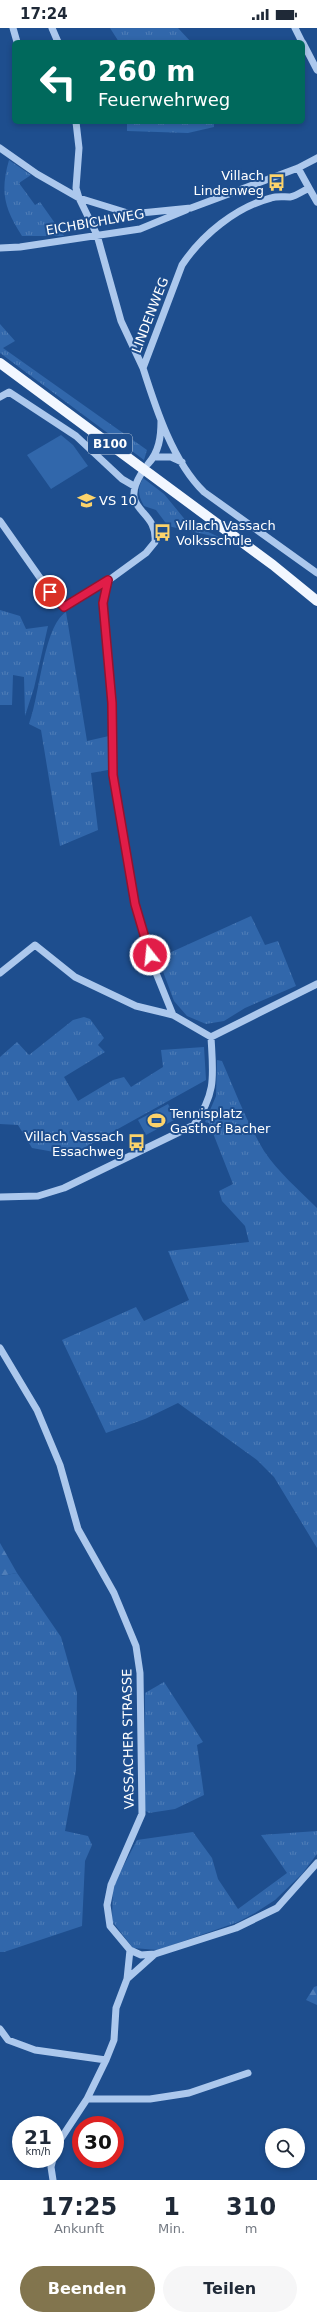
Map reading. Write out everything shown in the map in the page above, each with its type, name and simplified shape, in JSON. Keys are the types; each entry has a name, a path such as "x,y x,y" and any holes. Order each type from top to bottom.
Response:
{"main road":[{"name":"B100","path":"0,363 299,585 317,601"},
{"path":"299,585 317,590"}],"street":[{"path":"13,28 16,40"},
{"path":"52,28 57,40"},
{"path":"295,28 301,40"},
{"path":"305,47 317,70"},
{"path":"76,124 79,148 76,188 78,198 96,235 121,321 143,368"},
{"path":"0,148 37,174 78,198 131,214 191,208 298,168 317,158"},
{"path":"298,168 317,202"},
{"name":"LINDENWEG","path":"309,188 291,197 273,197 252,205 204,237 182,265 143,368 161,419 190,478 204,492 317,574"},
{"name":"EICHBICHLWEG","path":"0,248 20,247 140,228 168,219 191,208"},
{"path":"0,398 10,392 35,410 57,422 122,479 134,486"},
{"path":"148,464 154,457 161,432 161,419"},
{"path":"154,457 171,457 182,462"},
{"path":"0,521 50,592 64,607 108,580 146,553 155,542 154,527 134,502 134,486 141,474"},
{"path":"108,580 103,603 112,703 113,775 135,904 154,968 173,1015"},
{"path":"0,972 35,945 75,977 136,1006 173,1015 211,1037"},
{"path":"211,1037 317,984"},
{"path":"0,1197 38,1196 64,1188 194,1125 205,1109 213,1086 211,1037"},
{"name":"VASSACHER STRASSE","path":"0,1348 38,1410 60,1465 78,1529 114,1593 136,1646 140,1673 142,1814 112,1885 107,1904 110,1926 130,1950"},
{"path":"64,2134 87,2099 114,2040 116,2008 127,1979 130,1950 141,1955 155,1954 236,1928 277,1908 317,1863"},
{"path":"127,1979 155,1954"},
{"path":"0,2029 8,2040 34,2050 106,2060"},
{"path":"87,2099 150,2099 189,2093 248,2074"},
{"path":"51,2168 52,2180"}],"green space":[{"path":"110,28 178,28 189,40 118,40"},
{"path":"127,124 214,124 214,127 188,133 127,131"},
{"path":"9,160 31,175 19,183 35,205 40,202 64,236 22,236 11,217 5,200 4,191 6,171"},
{"path":"0,324 15,341 3,348 147,450 144,460 0,353"},
{"path":"61,435 73,445 88,466 51,489 27,455"},
{"path":"143,478 164,494 187,522 221,538 168,526 156,510 144,506 140,499 139,492"},
{"path":"0,610 20,616 26,629 48,626 34,688 25,716 24,677 13,675 12,705 0,705"},
{"path":"66,612 87,741 109,736 108,770 91,773 98,830 60,846 41,730 29,724 47,647 58,620"},
{"path":"251,916 265,945 278,941 296,986 245,1008 224,1021 206,1024 187,1016 174,1001 158,958"},
{"path":"84,1017 90,1019 104,1038 98,1045 105,1052 64,1077 78,1101 113,1080 124,1077 131,1087 163,1067 161,1050 204,1047 206,1080 71,1155 32,1148 18,1125 0,1124 0,1057 17,1042 29,1055 73,1020"},
{"path":"217,1060 222,1061 247,1118 264,1151 282,1174 317,1208 317,1548 274,1477 257,1460 178,1403 145,1419 106,1433 62,1340 136,1307 144,1321 189,1300 168,1251 249,1242 245,1226 222,1201 219,1191 233,1184 209,1123 205,1122 216,1096"},
{"name":"Tennisplatz Gasthof Bacher","path":"168,1104 176,1119 146,1135 138,1120"},
{"path":"0,1543 17,1573 0,1576"},
{"path":"17,1573 61,1637 77,1693 76,1770 65,1831 88,1836 92,1845 85,1861 82,1926 4,1952 0,1952 0,1576"},
{"path":"164,1682 203,1742 197,1745 204,1795 175,1809 149,1813 144,1810 145,1693"},
{"path":"317,1831 317,1854 302,1874 275,1900 238,1922 158,1950 133,1948 112,1921 113,1886 137,1840 193,1832 212,1858 218,1879 238,1909 287,1873 261,1835"},
{"path":"317,1986 317,2005 306,2000 314,1987"}],"place":[{"name":"Villach Lindenweg","path":"277,182"},
{"name":"VS 10","path":"86,500"},
{"name":"Villach Vassach Volksschule","path":"163,532"},
{"name":"Tennisplatz Gasthof Bacher","path":"157,1120"},
{"name":"Villach Vassach Essachweg","path":"137,1143"}],"route":[{"path":"50,592 64,607 108,580 103,603 112,703 113,775 135,904 150,955"}]}
